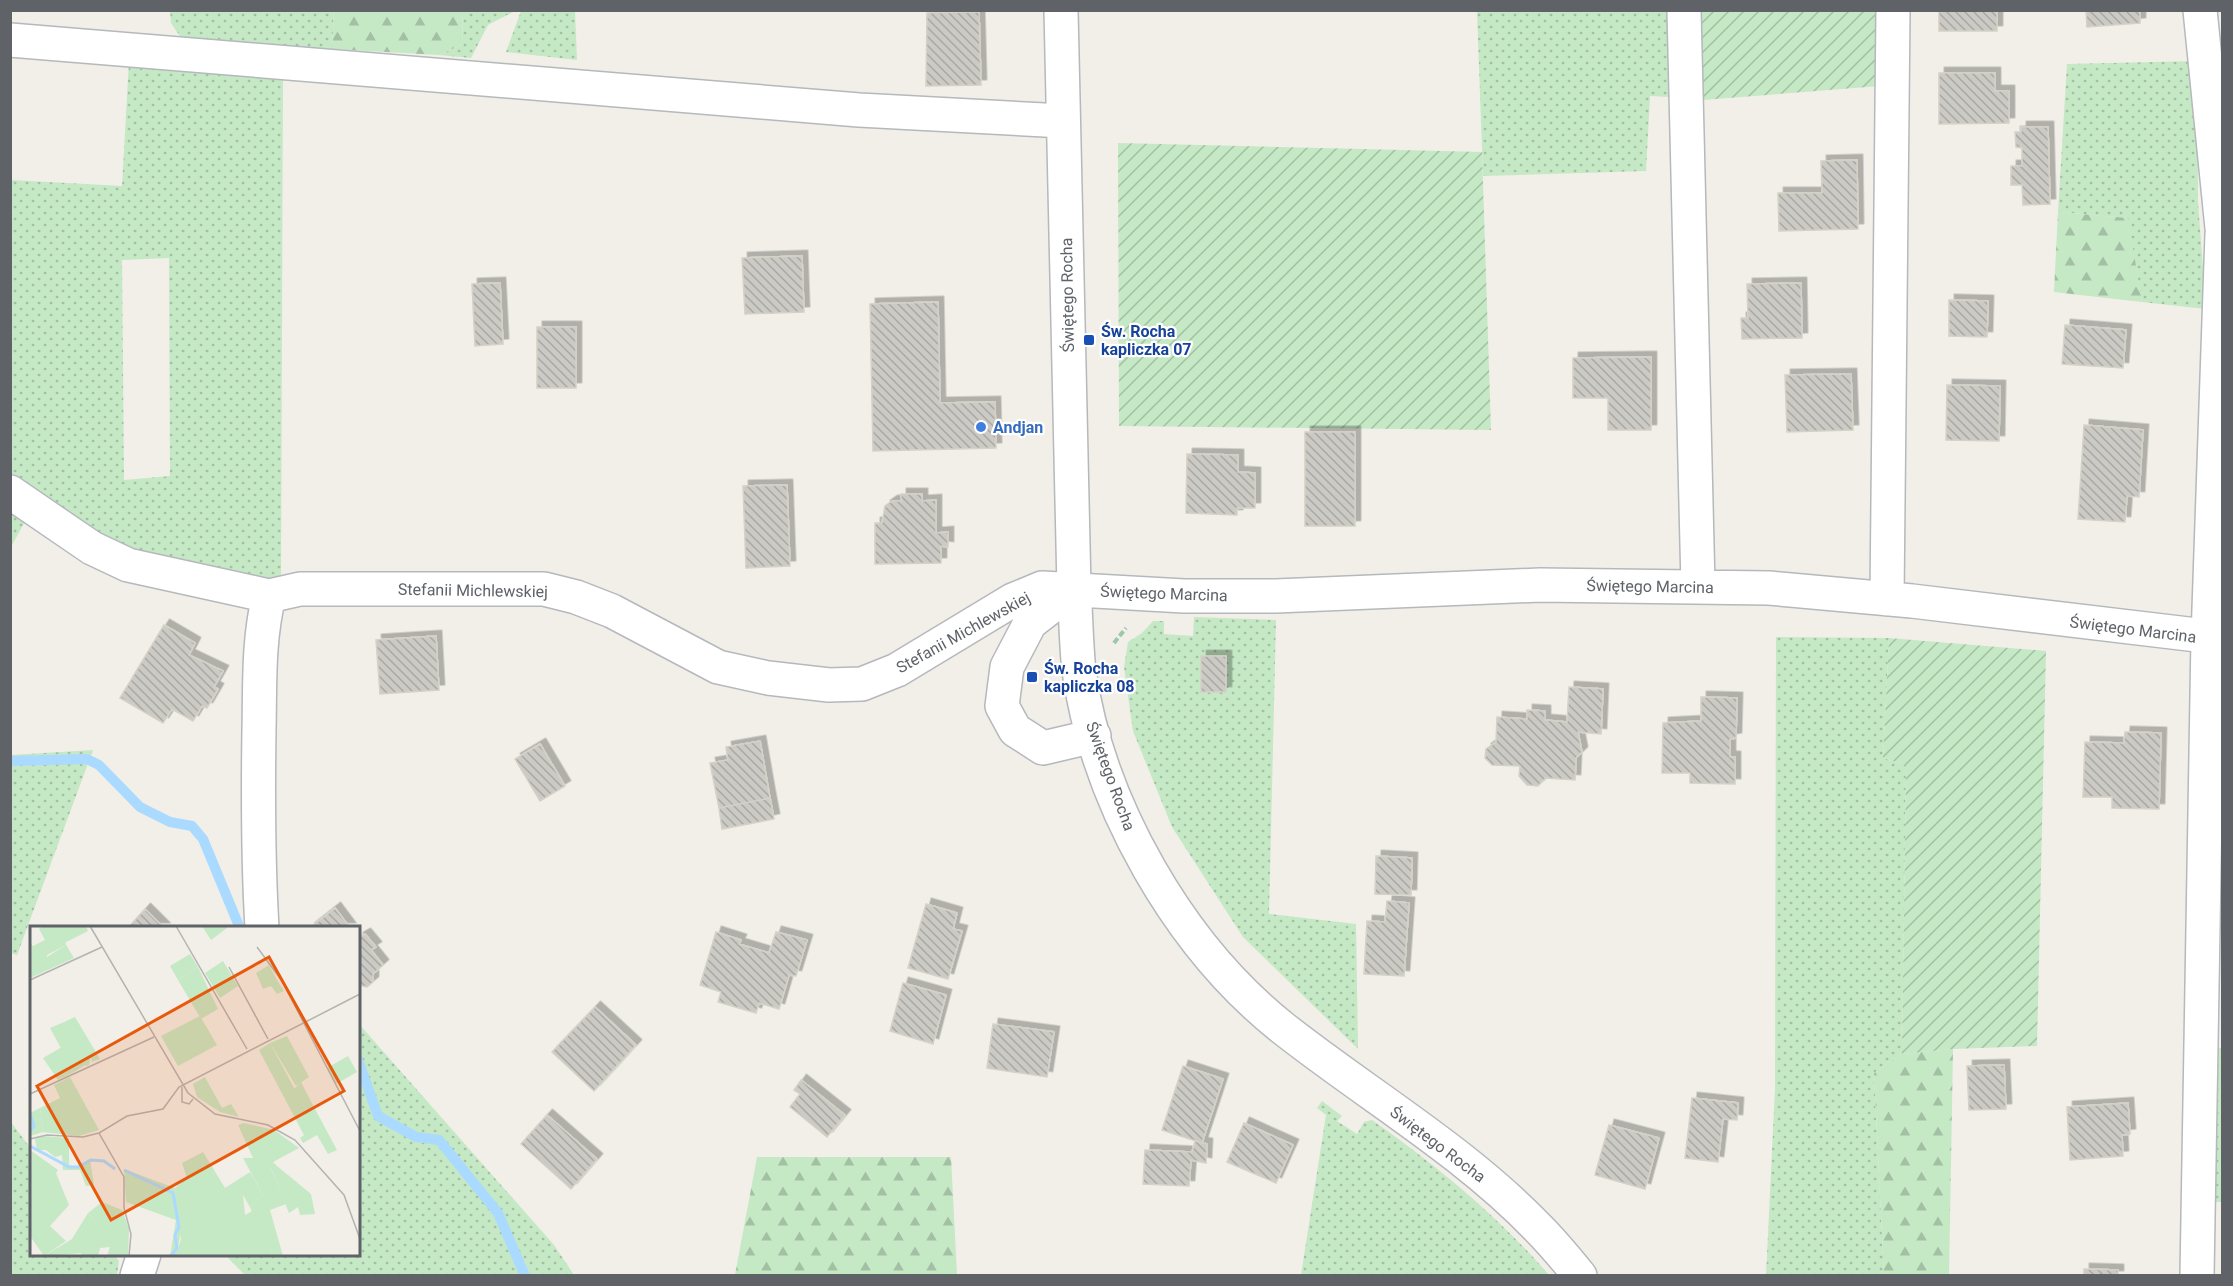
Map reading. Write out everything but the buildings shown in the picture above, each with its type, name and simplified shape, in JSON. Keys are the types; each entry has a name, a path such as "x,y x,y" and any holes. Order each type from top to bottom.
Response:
{"street":[{"name":"Świętego Rocha","path":"1061,10 1074,589 1079,671 1094,736 1140,856 1168,902 1236,984 1282,1028 1490,1184 1538,1227 1580,1275"},
{"path":"1684,10 1698,586"},
{"path":"1887,599 1893,10"},
{"path":"2200,10 2223,228"},
{"path":"10,40 859,110 1063,121"},
{"path":"2197,1275 2215,638 2223,234"},
{"path":"10,492 92,548 128,565 269,596 264,617 260,674 257,850 262,926"},
{"name":"Świętego Marcina","path":"1074,589 1162,595 1276,596 1540,585 1769,588 1887,599 2215,638"},
{"name":"Stefanii Michlewskiej","path":"269,596 300,589 544,590 576,597 612,611 718,667 768,678 829,685 862,684 897,669 1013,600 1042,588 1074,589"},
{"path":"1074,589 1030,623 1007,667 1002,706 1015,730 1043,748 1094,736"},
{"path":"137,1275 143,1256"}],"path":[{"path":"1111,652 1113,644 1124,629 1132,626"}],"green space":[{"path":"170,11 334,11 332,49 183,41 171,23"},
{"path":"334,11 462,11 463,44 439,55 332,49"},
{"path":"462,11 515,11 488,25 471,58 439,55 463,44"},
{"path":"521,11 575,11 577,60 506,52"},
{"path":"1477,11 1669,11 1670,97 1650,96 1646,171 1483,176"},
{"path":"1701,11 1879,11 1880,86 1703,100"},
{"path":"129,61 283,72 281,582 109,545 11,476 11,180 122,186","holes":["169,258 170,476 124,480 122,260"]},
{"path":"2197,61 2198,202 2206,309 2142,302 2127,218 2058,212 2067,64"},
{"path":"1118,143 1482,152 1491,430 1119,426"},
{"path":"2058,212 2128,218 2142,302 2054,292"},
{"path":"11,505 27,518 11,547"},
{"path":"1194,617 1276,620 1269,914 1356,924 1358,1049 1243,937 1172,827 1133,731 1124,667 1128,642 1142,633 1153,621 1164,621 1164,634 1193,636"},
{"path":"1776,637 1889,638 1883,758 1906,765 1902,1054 1874,1073 1884,1275 1766,1276 1775,1089"},
{"path":"1889,638 2046,651 2037,1046 1953,1049 1902,1054 1906,765 1883,758"},
{"path":"93,750 17,955 11,953 11,755"},
{"path":"360,1025 554,1245 574,1275 245,1275 226,1256 360,1256"},
{"path":"2209,1048 2222,1048 2222,1202 2205,1202"},
{"path":"1953,1049 1949,1275 1884,1276 1874,1073 1902,1054"},
{"path":"1322,1101 1342,1116 1337,1121 1357,1134 1364,1122 1372,1120 1420,1155 1509,1232 1549,1275 1301,1275 1326,1115 1317,1108"},
{"path":"11,1122 30,1148 30,1256 115,1256 119,1261 117,1275 11,1275"},
{"path":"757,1157 951,1157 957,1275 735,1275"}],"waterway":[{"path":"10,761 87,759 99,765 140,807 170,822 192,826 203,839 239,926"},
{"path":"360,1066 378,1116 416,1137 439,1140 498,1213 525,1276"}],"place":[{"name":"Św. Rocha kapliczka 07","path":"1089,340"},
{"name":"Andjan","path":"981,427"},
{"name":"Św. Rocha kapliczka 08","path":"1032,677"}]}
